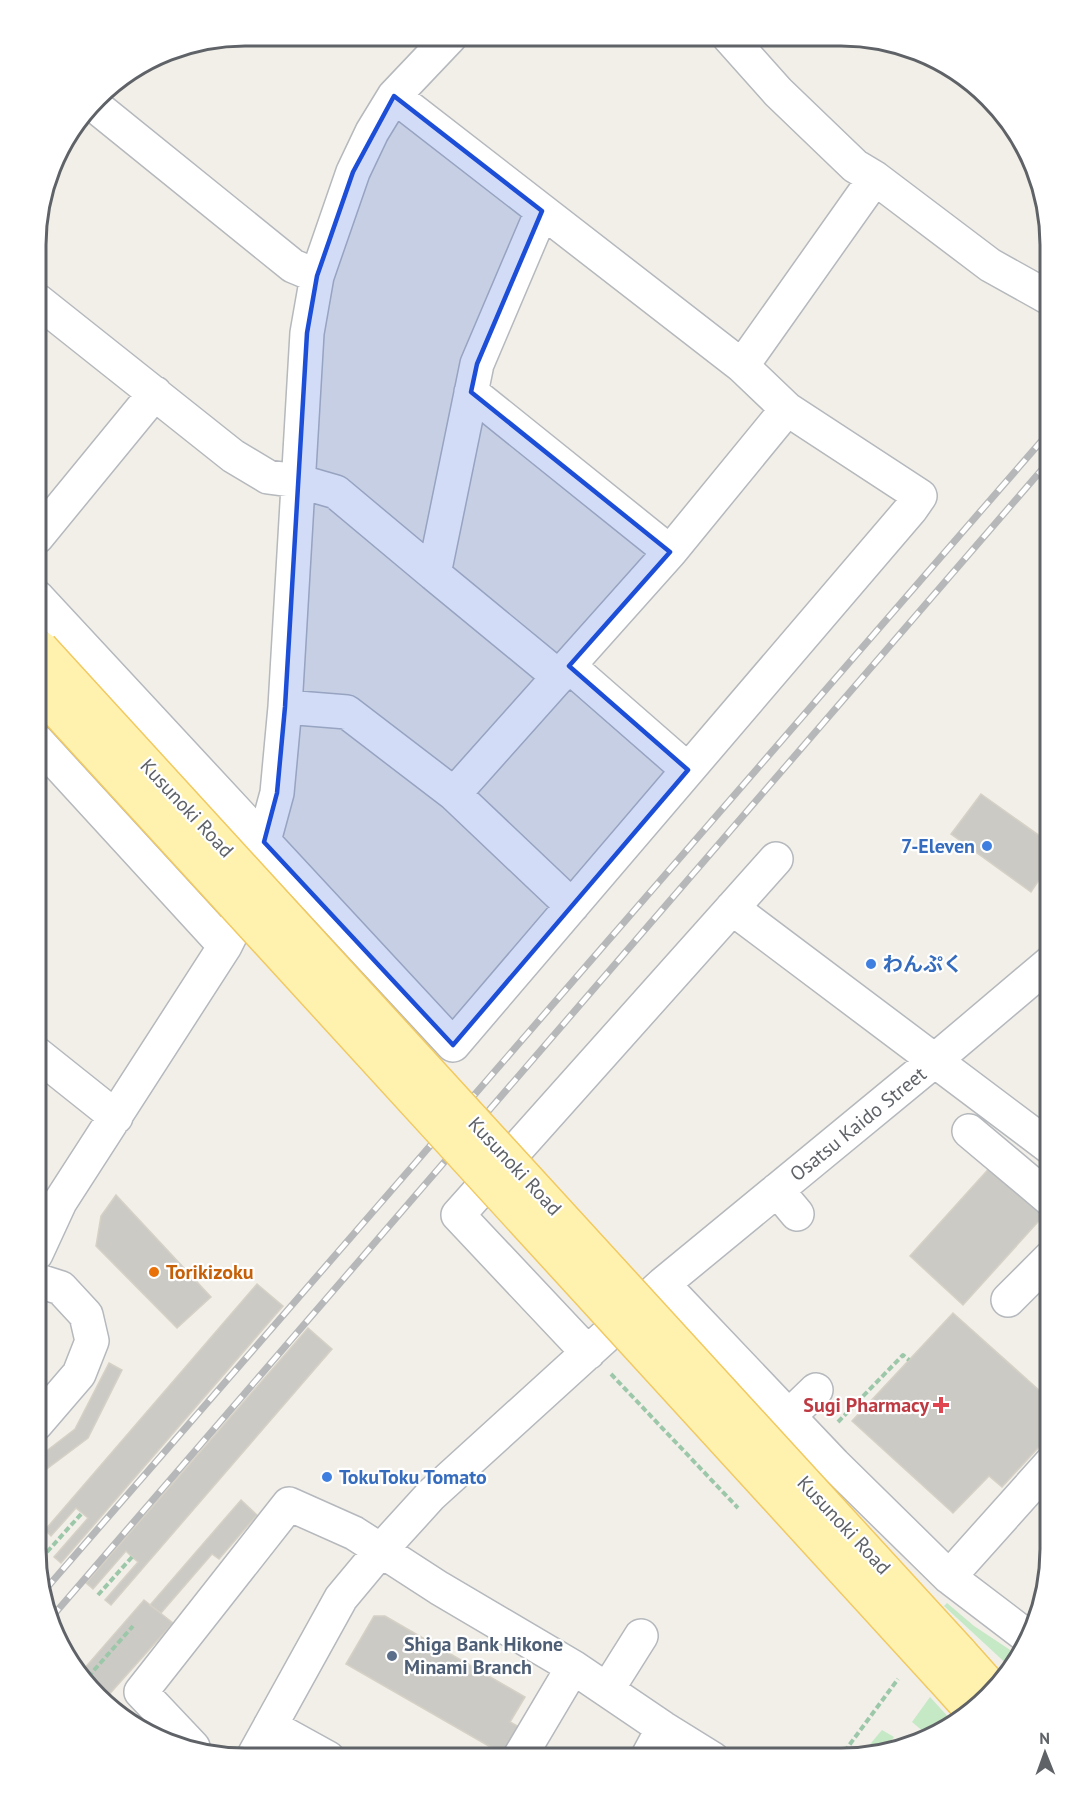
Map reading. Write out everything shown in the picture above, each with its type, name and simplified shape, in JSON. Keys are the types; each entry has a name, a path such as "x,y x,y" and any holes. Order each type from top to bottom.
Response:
{"main road":[{"name":"Kusunoki Road","path":"46,655 950,1664 967,1704"},
{"name":"Kusunoki Road","path":"46,699 950,1664 987,1685"}],"street":[{"path":"736,46 778,92 855,166 875,178 990,265 1040,293"},
{"path":"46,1232 60,1202 225,946 249,900 277,793 285,707 307,333 317,276 353,172 372,132 394,96 441,47"},
{"path":"46,607 453,1045 920,496 787,409 742,366 394,96"},
{"path":"100,110 293,266 317,276"},
{"path":"742,366 875,178"},
{"path":"434,574 477,364 542,211"},
{"path":"46,307 233,456 268,477 298,481 336,492 434,574 564,671 688,770"},
{"path":"471,392 670,552"},
{"path":"46,526 155,393"},
{"path":"454,794 670,552 787,409"},
{"path":"285,707 347,712 454,794 572,906"},
{"path":"46,751 225,946"},
{"path":"598,1361 458,1215 776,859"},
{"path":"732,908 1040,1140"},
{"name":"Osatsu Kaido Street","path":"258,1748 341,1598 431,1495 598,1361 663,1284 787,1202 854,1146 934,1061 1040,971"},
{"path":"46,1061 116,1117"},
{"path":"969,1131 1040,1191"},
{"path":"1008,1300 1040,1268"},
{"path":"46,1283 61,1288 86,1315 92,1341 79,1374 46,1412"},
{"path":"663,1284 789,1416 949,1577 1022,1633"},
{"path":"789,1416 816,1390"},
{"path":"949,1577 1040,1475"},
{"path":"185,1739 141,1692 289,1504 354,1533 431,1583 573,1667 695,1748"},
{"path":"607,1690 641,1636"},
{"path":"525,1748 573,1667"},
{"path":"270,1726 310,1748"},
{"path":"652,1748 663,1728"}],"path":[{"path":"835,1425 903,1355 909,1360"},
{"path":"598,1361 744,1514"},
{"path":"47,1552 82,1513"},
{"path":"98,1594 132,1557"},
{"path":"91,1674 133,1626"},
{"path":"847,1748 898,1680 890,1671"}],"highlighted area":[{"path":"394,96 542,211 477,364 471,392 670,552 569,666 688,770 453,1045 264,842 277,793 285,707 307,333 317,276 353,172"}],"green space":[{"path":"947,1603 974,1626 1012,1651 1005,1663 944,1606"},
{"path":"930,1697 948,1717 923,1731 912,1722"},
{"path":"882,1730 894,1737 889,1742 868,1746"}],"building":[{"path":"981,794 1040,836 1040,878 1031,892 951,834"},
{"path":"993,1164 1040,1207 1040,1220 963,1305 910,1256"},
{"name":"Torikizoku","path":"116,1195 211,1297 177,1328 96,1246 101,1216"},
{"path":"257,1284 283,1306 61,1563 54,1557 88,1518 76,1508 51,1536 46,1529"},
{"path":"953,1313 1040,1391 1040,1446 1002,1487 989,1476 953,1513 852,1421"},
{"path":"308,1328 332,1349 111,1605 105,1600 138,1562 126,1551 93,1589 86,1583"},
{"path":"109,1363 122,1370 88,1438 46,1470 46,1451 75,1429"},
{"path":"241,1500 257,1515 219,1559 212,1554 161,1613 150,1605"},
{"path":"144,1600 173,1623 109,1694 85,1667"},
{"path":"374,1616 385,1616 525,1697 510,1722 521,1728 510,1748 492,1748 346,1664"}],"railway":[{"path":"50,1585 1040,443"},
{"path":"56,1612 1040,472"}],"place":[{"name":"7-Eleven","path":"987,846"},
{"name":"わんぷく","path":"871,964"},
{"name":"Torikizoku","path":"154,1272"},
{"name":"Sugi Pharmacy","path":"941,1405"},
{"name":"TokuToku Tomato","path":"327,1477"},
{"name":"Shiga Bank Hikone Minami Branch","path":"392,1656"}]}
